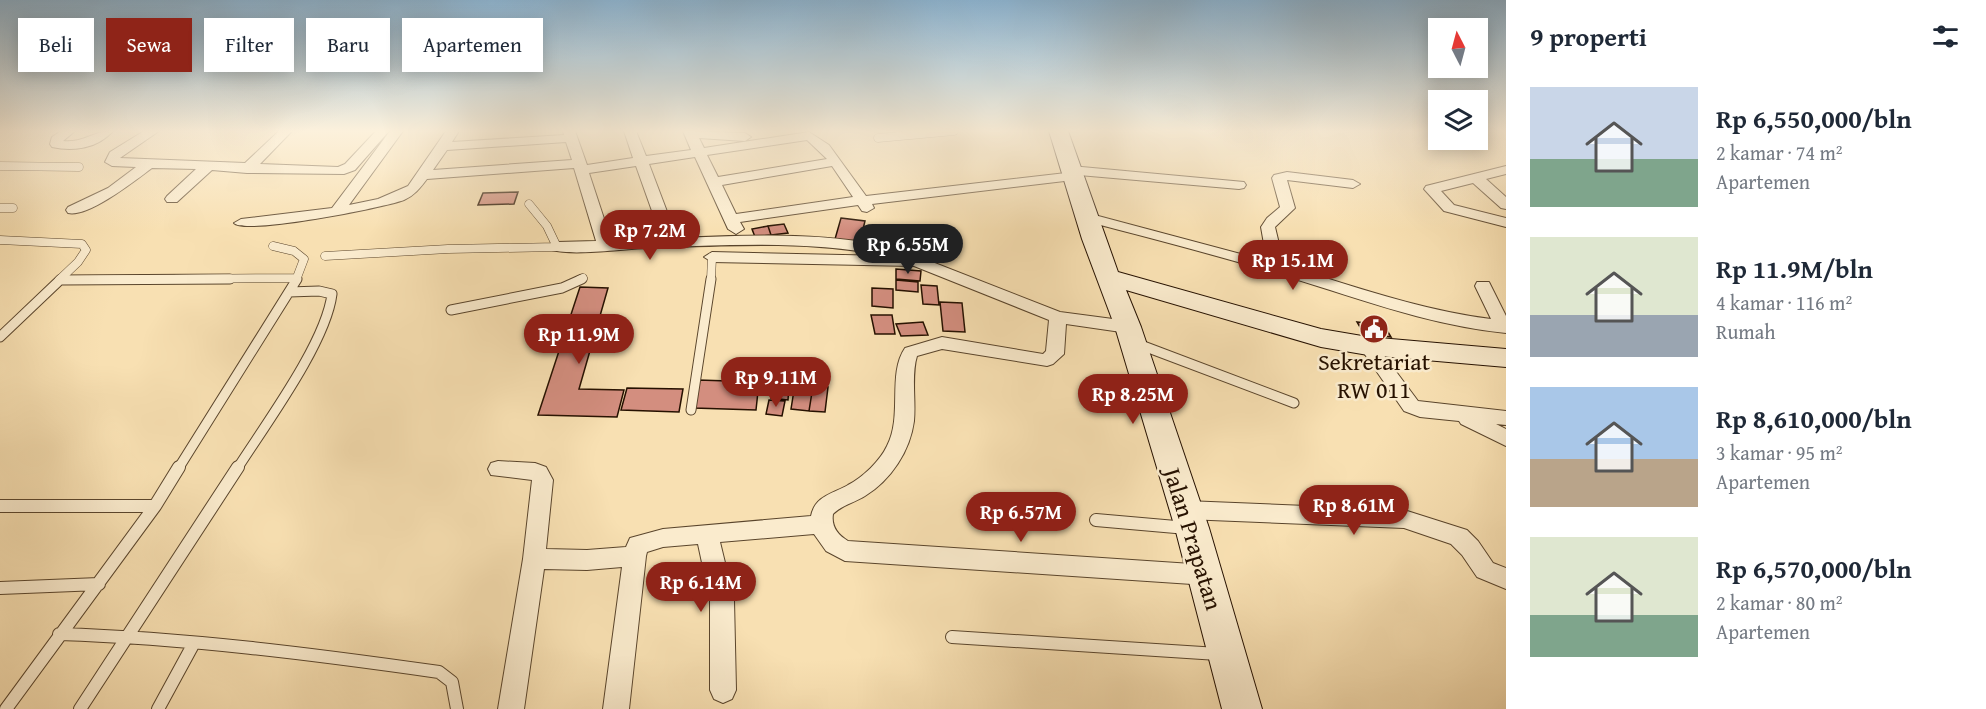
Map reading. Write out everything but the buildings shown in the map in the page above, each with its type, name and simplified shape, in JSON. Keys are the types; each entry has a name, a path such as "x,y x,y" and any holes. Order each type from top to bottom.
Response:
{"main road":[{"name":"Jalan Prapatan","path":"1069,164 1130,334 1189,519 1207,576 1242,709"},
{"path":"1108,277 1322,339 1368,346 1506,358"}],"street":[{"path":"73,210 113,191 148,164"},
{"path":"150,164 342,171 353,164"},
{"path":"247,168 251,164"},
{"path":"338,210 372,164"},
{"path":"241,223 338,210 404,196 413,189 430,164"},
{"path":"579,164 605,245"},
{"path":"422,175 610,164"},
{"path":"643,164 672,244"},
{"path":"704,164 742,240"},
{"path":"712,182 822,164"},
{"path":"836,164 865,204"},
{"path":"172,199 207,167"},
{"path":"1506,170 1433,187 1431,191 1444,205 1457,212 1506,223"},
{"path":"731,219 781,210 966,194 1073,177 1239,185"},
{"path":"1277,268 1268,227 1272,220 1288,208 1281,189 1280,177 1353,184"},
{"path":"1475,177 1506,205"},
{"path":"1087,218 1277,268 1410,310 1504,327"},
{"path":"557,247 742,240 804,240 853,244 891,251 1057,317 1130,334"},
{"path":"712,257 916,261"},
{"path":"1483,286 1504,327"},
{"path":"1057,317 1055,354 1047,360 942,343 911,352 908,358 902,428 898,445 887,461 862,487 828,504 822,514 822,524 833,544 845,551 1207,576"},
{"path":"1368,346 1411,406 1420,410 1506,418"},
{"path":"1458,414 1506,438"},
{"path":"498,470 535,471 543,480 534,559 511,709"},
{"path":"1189,519 1404,519 1459,537 1470,548 1485,570 1506,579"},
{"path":"616,709 638,545 645,542 707,534 822,524"},
{"path":"707,534 722,600 723,690"},
{"path":"534,559 587,560 635,556"}],"lane":[{"path":"0,165 79,167"},
{"path":"325,256 448,249 557,247 547,226 529,204"},
{"path":"0,208 13,208"},
{"path":"0,240 75,243 86,246 84,254 60,280 0,337"},
{"path":"6,709 58,634 99,584 155,506 289,292 304,259 301,255 286,248 273,246"},
{"path":"691,410 710,295 712,257"},
{"path":"60,280 297,278"},
{"path":"451,310 562,288 584,278"},
{"path":"80,709 244,460 317,338 332,294 319,291 289,292"},
{"path":"1130,334 1294,404"},
{"path":"0,506 155,506"},
{"path":"1096,520 1189,519"},
{"path":"0,588 99,584"},
{"path":"58,634 126,636 259,647 439,672 452,678 457,709"},
{"path":"952,637 1226,654"},
{"path":"158,709 194,643"}],"place":[{"name":"Sekretariat RW 011","path":"1374,329"}]}
